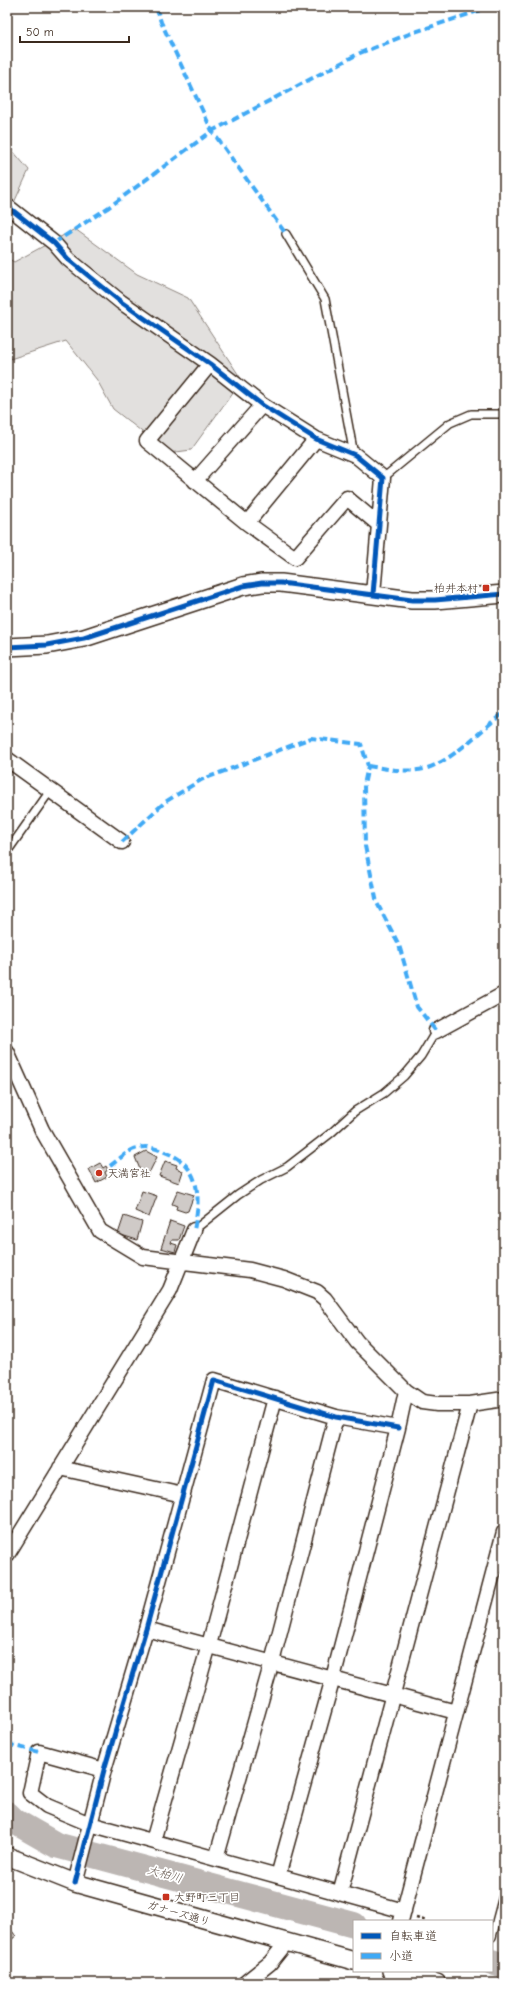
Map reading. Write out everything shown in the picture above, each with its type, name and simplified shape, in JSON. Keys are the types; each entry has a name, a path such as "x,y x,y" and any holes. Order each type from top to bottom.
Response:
{"street":[{"path":"9,211 54,243 68,259 121,302 210,364 262,405 316,439 354,455 383,478 373,594"},
{"path":"210,364 147,441 195,481 295,558 347,498 378,524"},
{"path":"195,481 262,405"},
{"path":"247,522 316,439"},
{"path":"7,647 47,646 84,638 243,586 262,583 281,583 412,600 435,600 504,594"},
{"path":"7,759 122,842"},
{"path":"436,1031 504,994"},
{"path":"7,1052 42,1130 100,1231 143,1257 182,1263 250,1270 284,1279 317,1292 357,1342 406,1391 422,1402 437,1404 470,1404 504,1399"},
{"path":"7,1555 170,1290 194,1230"},
{"path":"76,1878 104,1770 146,1629 214,1380 336,1417 398,1428"},
{"path":"278,1876 333,1678 398,1428 406,1391"},
{"path":"153,1841 209,1645 275,1398"},
{"path":"340,1893 470,1404"},
{"path":"216,1859 272,1662 336,1417"},
{"path":"60,1468 183,1495"},
{"path":"104,1770 39,1752 30,1793 46,1806 89,1828 153,1841 340,1893 402,1917 504,1532"},
{"path":"146,1629 456,1712"},
{"name":"ガナーズ通り","path":"7,1856 286,1943 353,1961"},
{"path":"245,1983 270,1963 286,1943"},
{"path":"395,1972 437,1983"}],"lane":[{"path":"286,234 325,299 354,455"},
{"path":"383,478 450,423 471,414 504,414"},
{"path":"7,852 50,791"},
{"path":"194,1230 238,1195 261,1180 287,1167 331,1133 354,1111 384,1093 404,1076 421,1056 436,1031"},
{"path":"493,1933 504,1892"}],"shaded area":[{"path":"7,144 29,170 7,218"},
{"path":"75,229 137,274 188,298 242,380 191,450 169,453 113,409 97,380 66,341 7,360 7,258 14,262"}],"building":[{"path":"146,1151 157,1157 150,1171 147,1173 148,1175 143,1177 135,1157"},
{"path":"165,1161 177,1165 176,1168 183,1171 179,1183 159,1176"},
{"path":"100,1163 103,1168 106,1166 108,1170 105,1172 107,1177 96,1183 89,1169"},
{"path":"178,1190 194,1195 188,1211 185,1212 176,1209 177,1206 172,1204"},
{"path":"142,1191 157,1196 149,1217 135,1211"},
{"path":"124,1216 142,1222 137,1240 118,1234"},
{"path":"170,1221 184,1226 179,1240 172,1240 171,1243 177,1245 175,1252 161,1248"},
{"path":"7,1925 16,1936 7,1943"}],"waterway":[{"name":"大柏川","path":"7,1814 14,1821 56,1845 353,1925"},
{"name":"大柏川","path":"493,1962 504,1966"}],"marked path":[{"path":"156,7 161,22 212,131 286,234"},
{"path":"54,243 109,207 212,131 360,53 409,34 490,7"},
{"path":"368,766 411,771 435,765 454,754 504,713"},
{"path":"122,842 165,802 201,780 311,738 361,744 368,766 364,785 365,846 377,903 399,945 417,1007 436,1031"},
{"path":"110,1166 129,1152 140,1147 155,1148 175,1157 184,1164 191,1173 195,1183 197,1205 194,1230"},
{"path":"7,1744 39,1752"}],"cycle path":[{"path":"7,206 54,243 68,259 121,302 210,364 262,405 316,439 355,455 383,478 373,594"},
{"path":"7,647 47,645 84,638 243,586 262,583 281,583 412,600 435,600 504,594"},
{"path":"75,1883 104,1770 146,1629 214,1380 336,1417 398,1428"}],"place":[{"name":"柏井本村","path":"486,588"},
{"name":"天満宮社","path":"99,1173"},
{"name":"大野町三丁目","path":"166,1897"}]}
